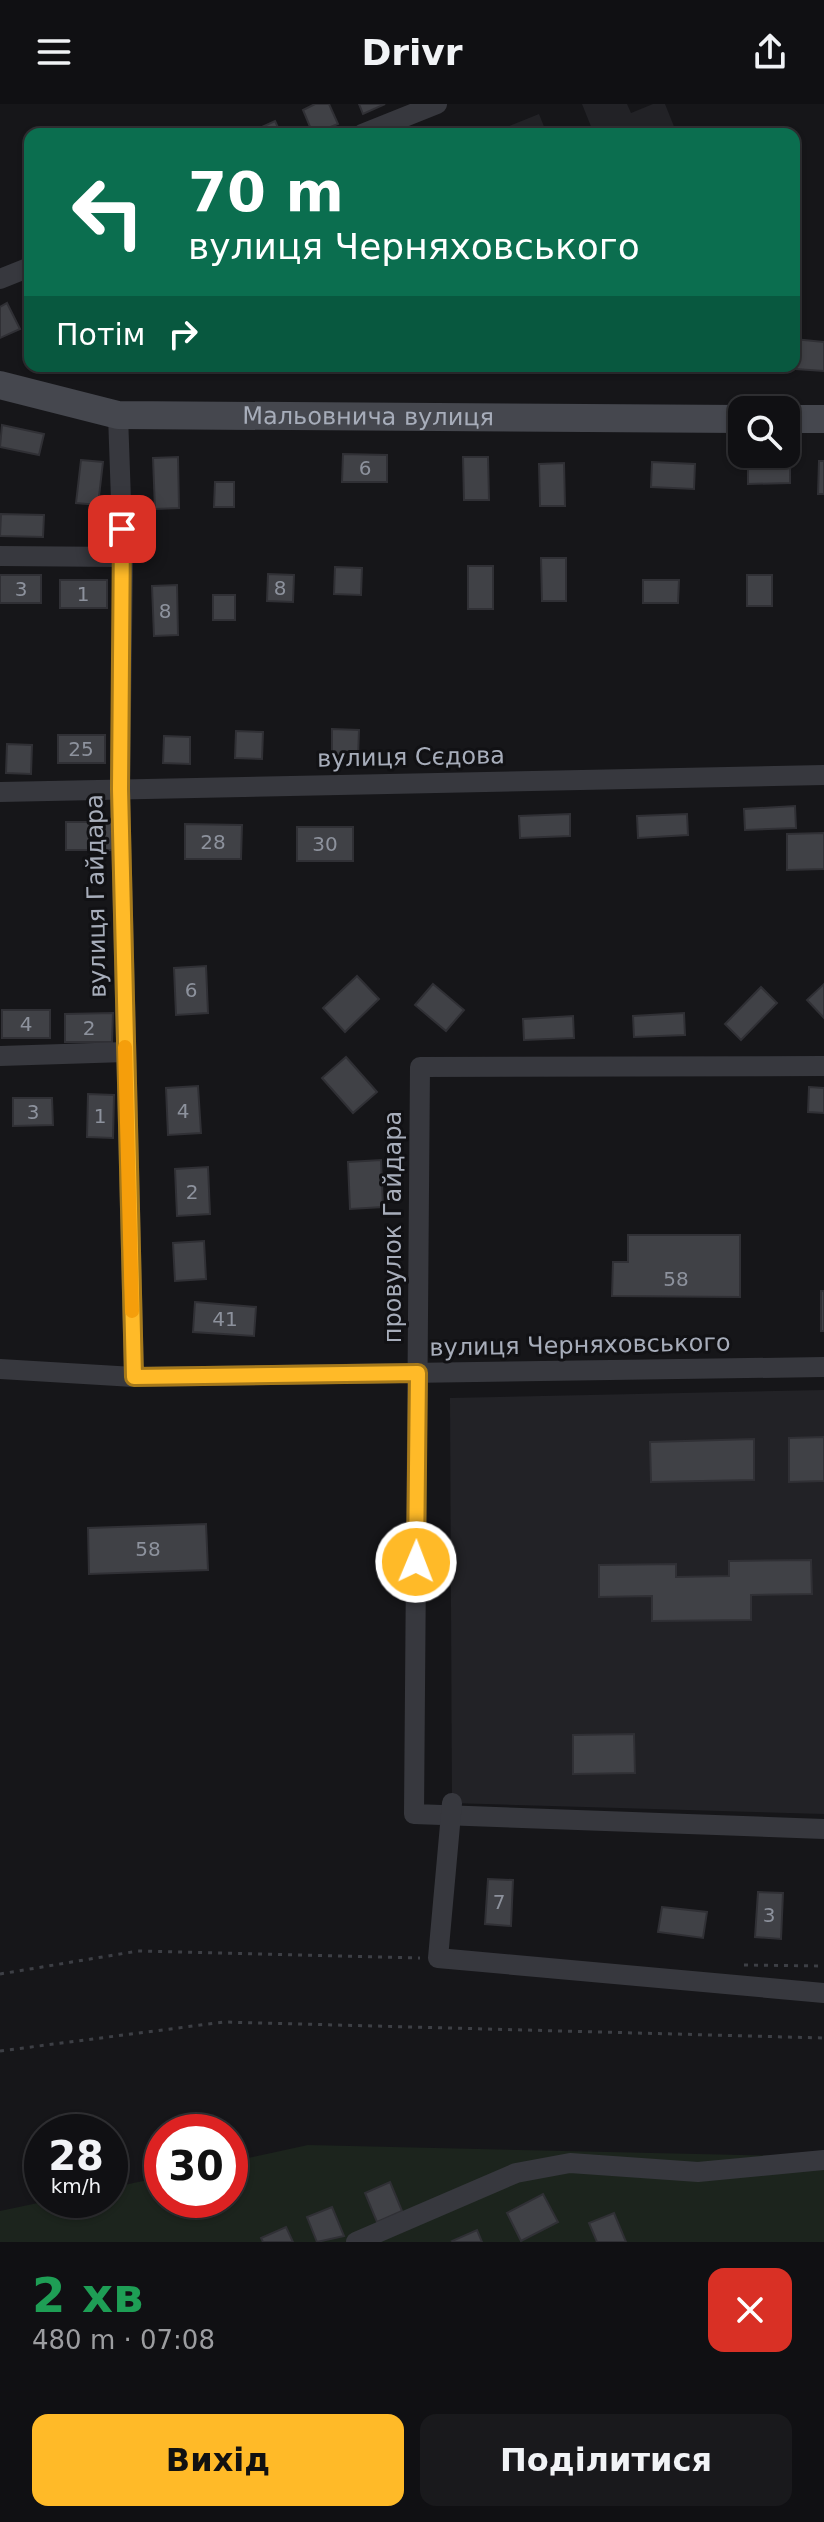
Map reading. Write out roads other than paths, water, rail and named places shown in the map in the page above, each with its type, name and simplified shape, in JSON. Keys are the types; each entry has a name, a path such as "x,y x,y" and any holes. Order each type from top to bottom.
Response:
{"street":[{"path":"377,128 437,104"},
{"path":"0,279 24,269"},
{"name":"Мальовнича вулиця","path":"0,385 118,415 728,419"},
{"name":"вулиця Гайдара","path":"118,415 123,557 120,789 134,1377"},
{"path":"800,419 824,419"},
{"path":"0,556 123,557"},
{"name":"вулиця Сєдова","path":"0,792 824,775"},
{"path":"0,1056 126,1052"},
{"name":"провулок Гайдара","path":"447,1813 414,1814 420,1067 824,1066"},
{"name":"вулиця Черняховського","path":"0,1369 134,1377 824,1367"},
{"path":"824,1829 447,1813 438,1958 824,1993"},
{"path":"356,2242 516,2173 570,2163 698,2172 824,2160"}]}
